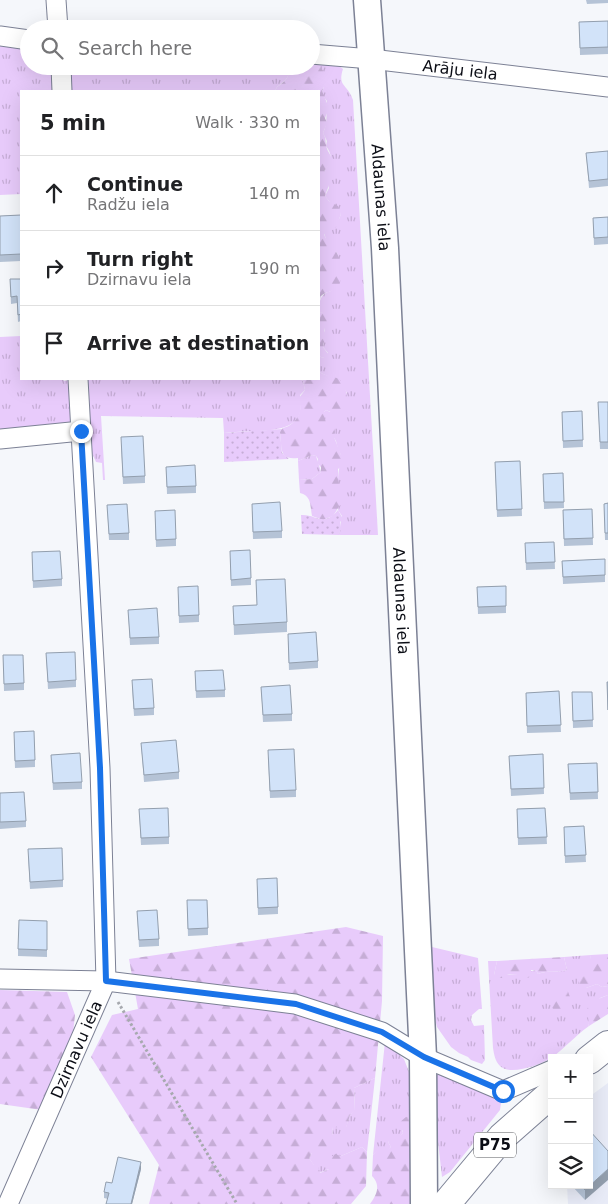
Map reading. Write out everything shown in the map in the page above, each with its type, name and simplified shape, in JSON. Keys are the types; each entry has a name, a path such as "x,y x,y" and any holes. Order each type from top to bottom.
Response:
{"main road":[{"name":"P75","path":"446,1204 502,1137 548,1097"}],"street":[{"path":"56,0 57,20"},
{"name":"Aldaunas iela","path":"367,0 385,248 424,1057 424,1204"},
{"path":"0,36 20,39"},
{"name":"Arāju iela","path":"320,55 371,58 608,87"},
{"path":"61,75 62,90"},
{"name":"Dzirnavu iela","path":"8,1204 106,981 100,768 78,380"},
{"path":"0,439 81,431"},
{"path":"0,979 106,981 296,1004 382,1032 424,1057 503,1091 548,1072"}],"path":[{"path":"106,981 237,1204"}],"shaded area":[{"path":"608,1083 608,1204 568,1204 567,1189 593,1189 593,1094"}],"green space":[{"path":"0,44 20,47 20,75 53,75 54,90 20,90 20,194 0,195"},
{"path":"320,63 338,65 343,69 342,82 353,100 378,535 339,535 342,516 338,510 337,493 341,455 336,441 324,421 324,412 326,410 330,412 347,393 338,380 320,372 320,356 323,358 328,353 323,347 325,325 323,313 320,312 320,301 324,294 331,291 341,270 337,253 327,242 324,233 339,219 341,214 325,196 329,188 324,171 329,165 331,158 323,133 326,122 327,101 323,96 322,91 324,87 319,75"},
{"path":"320,67 325,78 322,91 329,108 325,118 327,123 323,133 331,159 324,171 330,180 325,196 329,201 338,206 341,214 336,227 324,234 340,259 342,275 341,281 335,289 321,296 320,300 320,90 276,90 288,75 320,75"},
{"path":"70,75 288,75 276,90 71,90"},
{"path":"320,312 329,315 324,331 326,337 323,347 329,355 323,358 320,356"},
{"path":"20,336 20,380 69,380 71,421 68,425 0,434 0,337"},
{"path":"320,372 338,379 342,382 346,391 346,410 336,413 326,410 324,412 326,424 334,428 334,437 343,460 342,466 338,469 339,488 337,492 341,496 342,502 333,516 323,520 312,516 309,499 300,493 299,480 312,479 321,472 321,467 317,463 318,459 312,455 298,461 298,458 285,456 282,448 280,432 296,420 301,406 299,398 305,390 302,380 320,380"},
{"path":"87,380 303,381 305,390 300,395 300,414 296,420 284,427 224,433 223,418 101,416 105,480 103,480 102,463 96,462 92,453"},
{"path":"282,429 280,432 282,453 289,459 224,462 224,433"},
{"path":"312,455 316,456 321,472 312,479 299,480 298,461"},
{"path":"338,510 343,519 340,522 339,535 302,534 301,515 324,519 333,515"},
{"path":"346,927 383,936 382,1001 375,1078 354,1088 355,1111 350,1115 346,1128 333,1127 332,1135 339,1138 339,1147 322,1149 316,1156 312,1153 309,1158 314,1165 318,1166 320,1173 329,1169 328,1160 335,1154 341,1156 362,1147 367,1152 366,1186 351,1204 149,1204 159,1165 91,1057 112,1015 138,1009 129,959"},
{"path":"432,947 478,958 482,1009 479,1009 472,1015 471,1020 474,1026 484,1025 485,1060 482,1064 471,1060 451,1047 437,1027 434,1014"},
{"path":"608,954 608,986 602,987 597,984 586,988 579,984 578,972 583,960 590,959 591,955"},
{"path":"591,955 586,988 597,984 602,987 608,986 608,995 600,998 588,1024 589,1026 556,1054 548,1054 548,1060 540,1064 518,1070 505,1069 496,1060 493,1048 488,961 497,961 494,975 518,974 536,970 538,974 567,970 564,957"},
{"path":"564,957 567,970 538,974 536,970 531,970 532,975 528,978 520,978 518,974 508,974 505,978 498,978 494,975 497,961"},
{"path":"561,986 567,989 570,997 561,1009 555,1011 549,1000 551,994"},
{"path":"0,990 67,992 75,1015 73,1033 42,1110 0,1104"},
{"path":"608,995 608,1014 589,1026 587,1009 594,1001"},
{"path":"385,1042 404,1059 409,1072 412,1087 412,1116 402,1130 403,1133 388,1142 391,1147 388,1150 379,1150 373,1155"},
{"path":"442,1073 499,1097 501,1103 500,1110 450,1172 442,1177 437,1133 437,1075"},
{"path":"375,1078 367,1152 362,1147 341,1156 329,1169 319,1173 309,1158 312,1153 332,1136 333,1126 346,1127 350,1115 355,1110 354,1088"},
{"path":"412,1116 414,1204 370,1204 377,1190 375,1179 372,1176 373,1155 379,1149 387,1150 391,1147 388,1142 403,1133 400,1122 406,1117"}],"building":[{"path":"608,21 608,47 580,48 579,22"},
{"path":"608,151 608,179 589,181 586,153"},
{"path":"20,215 20,254 0,255 0,216"},
{"path":"608,217 608,237 594,238 593,218"},
{"path":"10,279 20,279 20,314 18,315 17,296 11,297"},
{"path":"598,402 608,402 608,442 600,442"},
{"path":"582,411 583,440 563,441 562,412"},
{"path":"143,436 145,476 123,477 121,437"},
{"path":"520,461 522,509 497,510 495,462"},
{"path":"195,465 196,486 167,487 166,467"},
{"path":"563,473 564,502 544,502 543,474"},
{"path":"280,502 282,531 253,532 252,504"},
{"path":"608,503 608,533 605,533 604,504"},
{"path":"127,504 129,533 109,534 107,505"},
{"path":"592,509 593,538 564,539 563,510"},
{"path":"175,510 176,539 156,540 155,511"},
{"path":"554,542 555,562 526,563 525,543"},
{"path":"250,550 251,578 231,580 230,551"},
{"path":"60,551 62,579 33,581 32,552"},
{"path":"605,559 605,575 563,577 562,561"},
{"path":"285,579 287,622 234,625 233,606 257,605 256,580"},
{"path":"198,586 199,615 179,616 178,587"},
{"path":"506,586 506,606 478,607 477,587"},
{"path":"157,608 159,637 130,638 128,610"},
{"path":"316,632 318,661 289,663 288,634"},
{"path":"75,652 76,680 48,682 46,653"},
{"path":"3,655 23,655 24,683 4,684"},
{"path":"223,670 225,690 196,691 195,671"},
{"path":"152,679 154,708 134,709 132,680"},
{"path":"290,685 292,714 263,715 261,687"},
{"path":"559,691 561,725 527,726 526,693"},
{"path":"572,692 592,692 593,720 573,721"},
{"path":"34,731 35,760 15,761 14,732"},
{"path":"176,740 179,772 144,775 141,743"},
{"path":"294,749 296,790 270,791 268,750"},
{"path":"80,753 82,782 53,783 51,755"},
{"path":"543,754 544,788 511,789 509,756"},
{"path":"597,763 598,792 570,793 568,764"},
{"path":"24,792 26,821 0,822 0,793"},
{"path":"168,808 169,837 141,838 139,809"},
{"path":"545,808 547,837 518,838 517,809"},
{"path":"584,826 586,855 565,856 564,827"},
{"path":"62,848 63,880 30,882 28,849"},
{"path":"277,878 278,907 258,908 257,879"},
{"path":"187,900 207,900 208,928 188,929"},
{"path":"157,910 159,939 139,940 137,911"},
{"path":"19,920 47,921 47,950 18,949"},
{"path":"593,1134 608,1151 608,1169 593,1183"},
{"path":"118,1157 141,1162 131,1204 106,1204 109,1193 104,1192 106,1182 112,1183"}],"route":[{"path":"81,431 100,768 106,981 296,1004 382,1032 424,1057 503,1091"}]}
